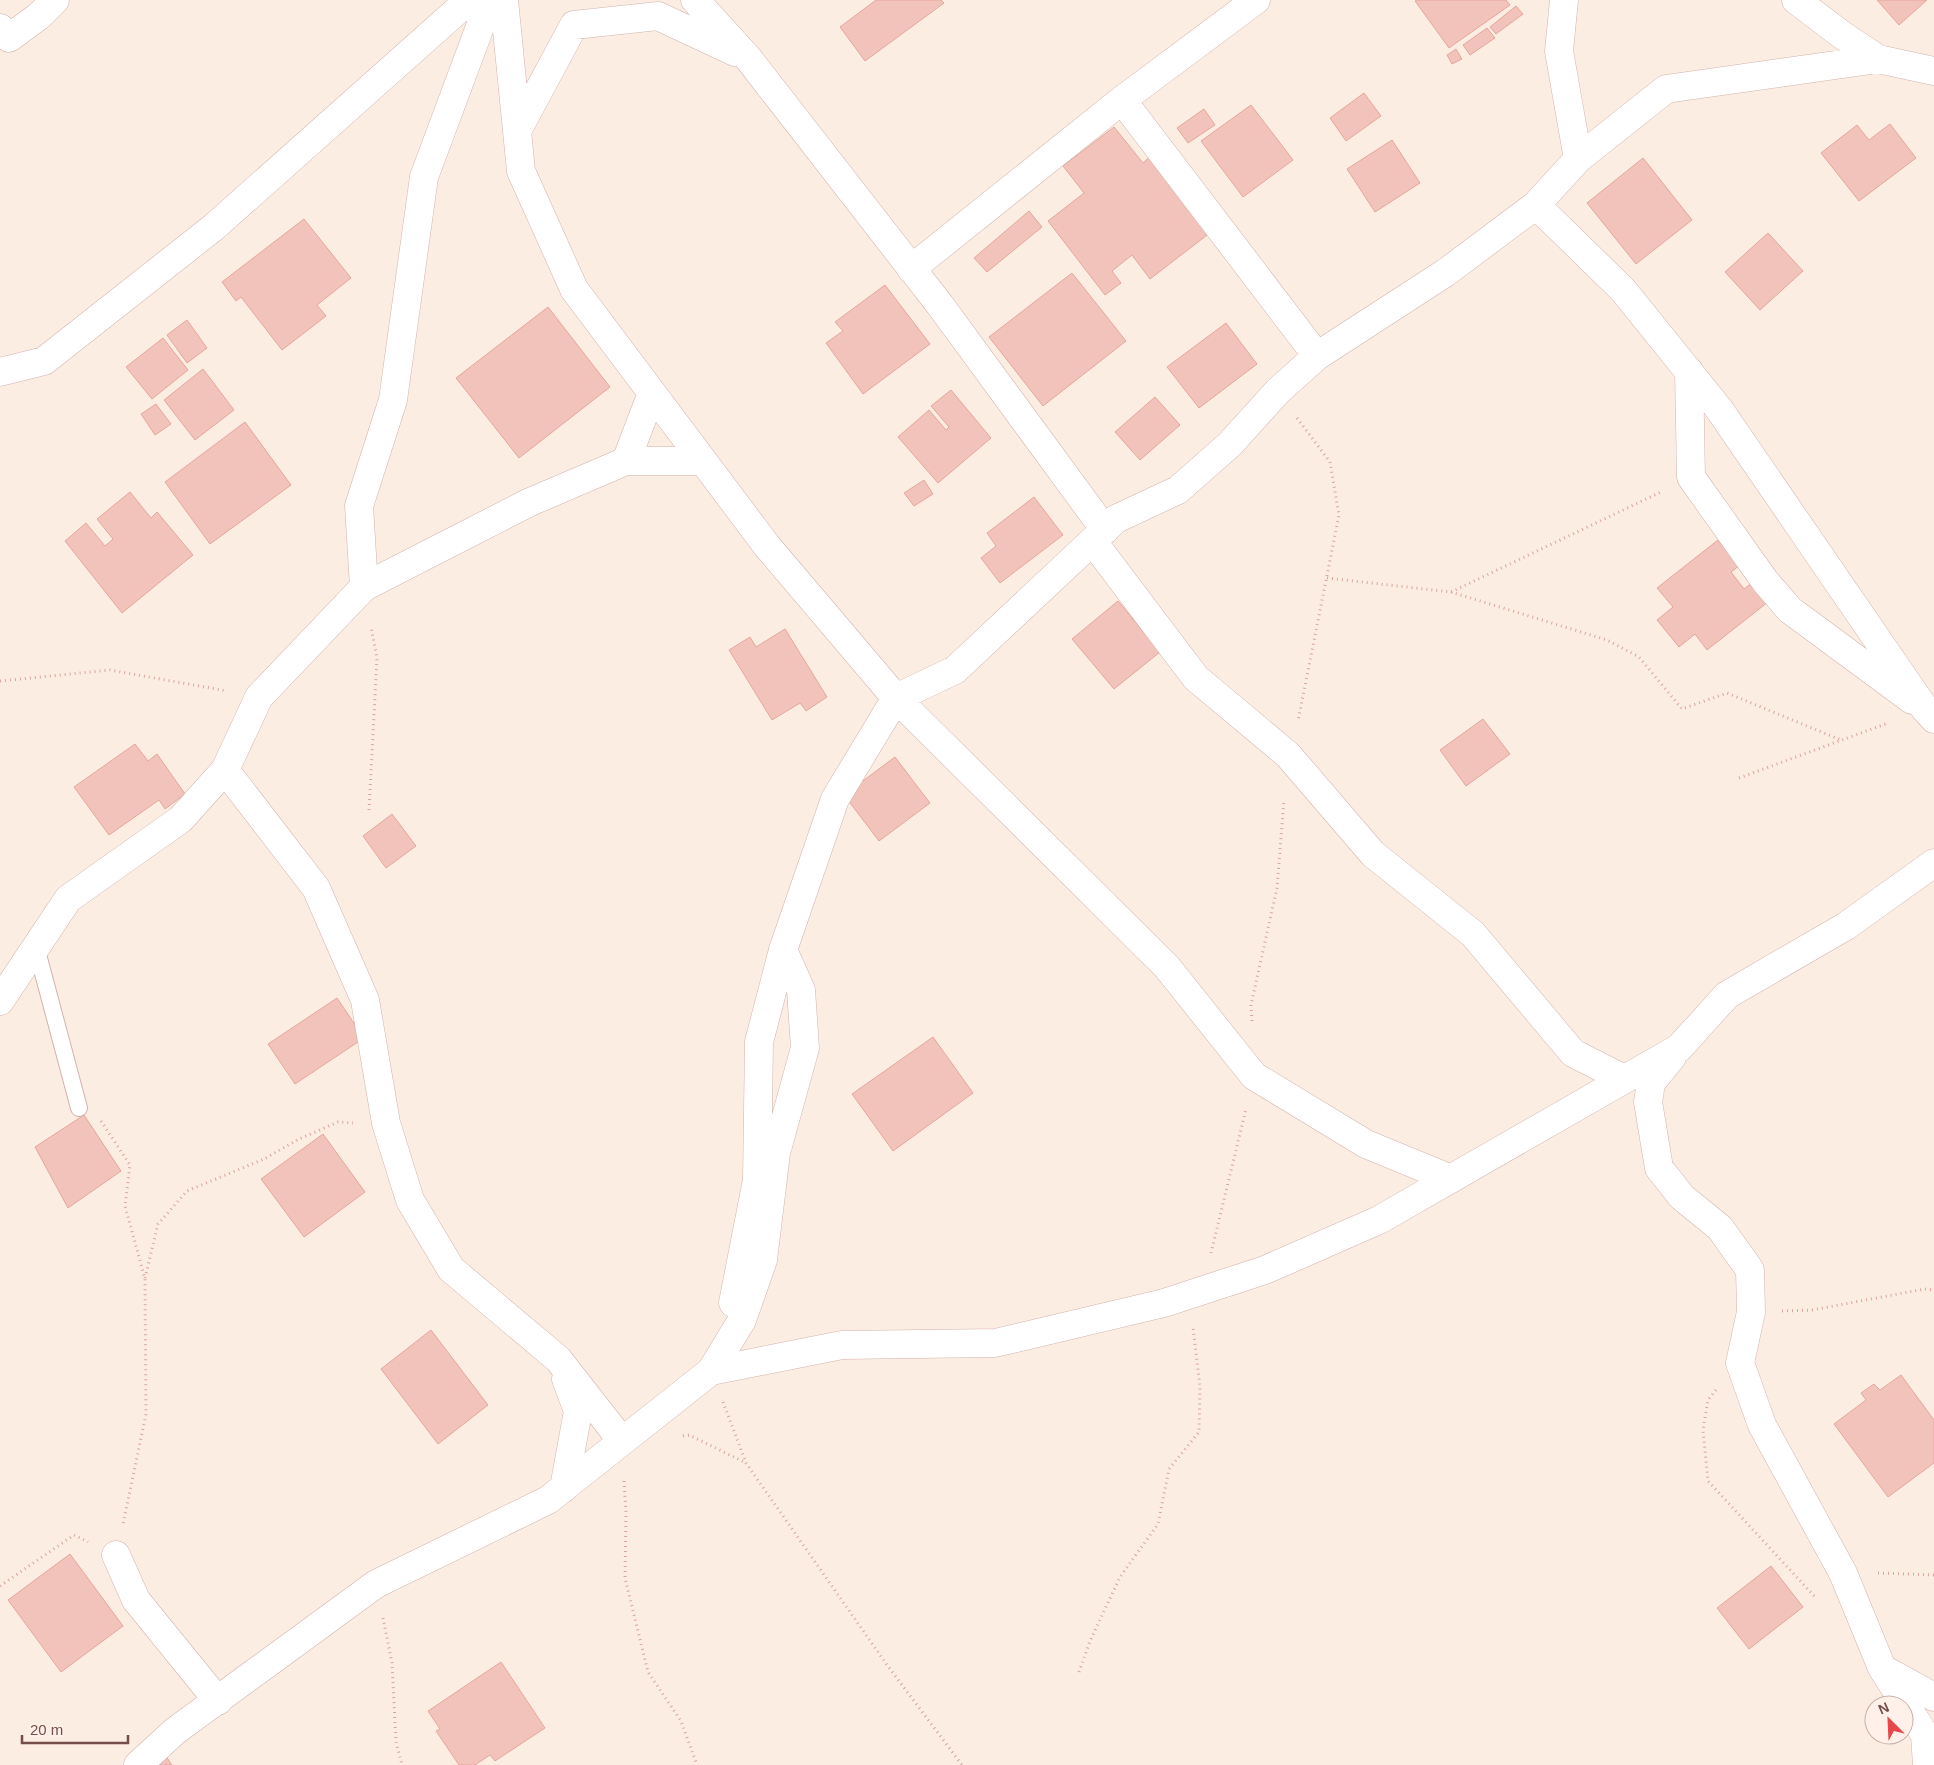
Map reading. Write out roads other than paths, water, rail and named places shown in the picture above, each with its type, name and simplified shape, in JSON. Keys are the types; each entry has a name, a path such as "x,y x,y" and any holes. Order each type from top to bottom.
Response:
{"street":[{"path":"0,28 9,38 39,16 55,0"},
{"path":"0,372 44,361 214,227 469,0"},
{"path":"364,587 359,506 392,400 424,177 490,0"},
{"path":"504,0 521,171 574,289 767,546 896,698 1167,966 1254,1076 1366,1144 1451,1179"},
{"path":"695,0 748,58 912,269 1098,537 1100,551 1196,678 1288,755 1373,854 1472,934 1573,1053 1624,1079"},
{"path":"912,269 1122,100 1256,0"},
{"path":"1564,0 1559,51 1578,159"},
{"path":"1796,0 1842,35 1878,59"},
{"path":"517,131 574,25 658,16 748,58"},
{"path":"711,1371 731,1312 757,1180 759,1042 783,950 835,799 896,698 955,670 1116,520 1178,490 1230,444 1278,391 1318,356 1445,274 1536,205 1578,159 1666,89 1878,59 1934,71"},
{"path":"1122,100 1318,356"},
{"path":"1536,205 1623,290 1719,408 1929,714"},
{"path":"1689,371 1691,477 1765,581 1790,610 1929,714"},
{"path":"626,461 652,393"},
{"path":"0,1001 68,899 180,819 225,770 259,697 364,587 530,502 626,461 703,461"},
{"path":"225,770 316,888 365,1000 386,1123 410,1200 451,1269 558,1359 622,1441"},
{"path":"1927,1765 1925,1734 1882,1668 1842,1572 1762,1425 1740,1363 1751,1312 1750,1270 1720,1228 1682,1197 1659,1168 1648,1102 1650,1083 1727,995 1846,926 1934,863"},
{"path":"138,1765 175,1731 376,1584 548,1500 711,1371 742,1320 763,1260 776,1153 805,1048 801,990 783,950"},
{"path":"711,1371 842,1345 995,1343 1164,1303 1265,1270 1379,1220 1679,1048"},
{"path":"558,1359 578,1411 564,1488"},
{"path":"116,1556 136,1600 218,1700"},
{"path":"1882,1668 1934,1697"}],"lane":[{"path":"36,947 79,1108"}]}
